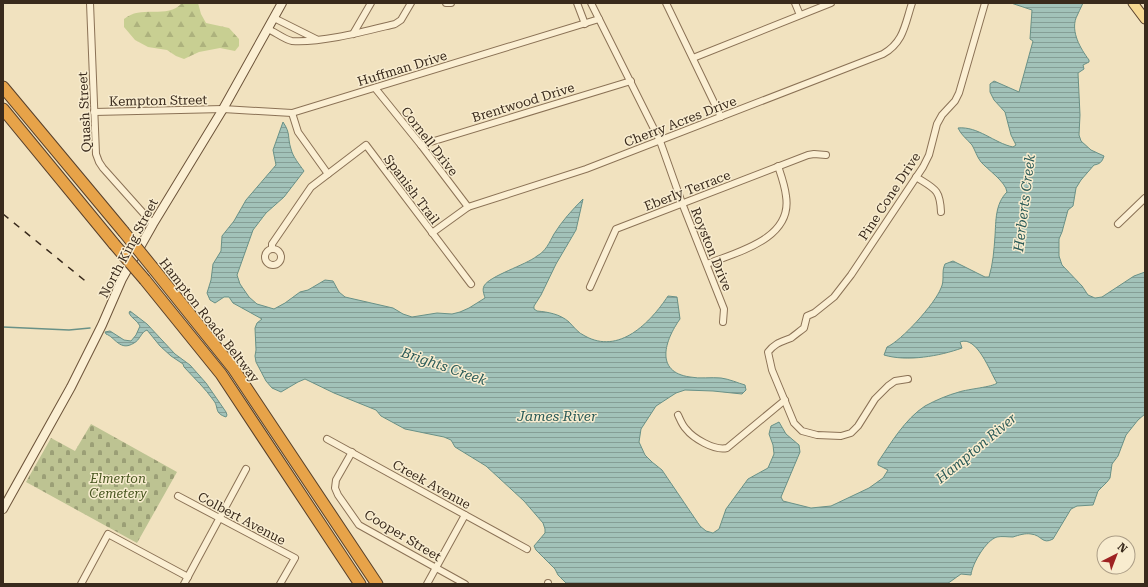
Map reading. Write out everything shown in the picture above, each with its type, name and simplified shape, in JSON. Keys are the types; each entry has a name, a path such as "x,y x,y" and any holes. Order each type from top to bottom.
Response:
{"highway":[{"name":"Hampton Roads Beltway","path":"3,87 123,231 233,368 376,584"},
{"name":"Hampton Roads Beltway","path":"3,109 221,374 360,584"}],"main road":[{"name":"North King Street","path":"3,509 71,387 102,325 122,280 153,224 223,109 282,3"},
{"path":"1133,3 1145,19"}],"street":[{"name":"Quash Street","path":"90,3 95,146 99,162 153,224"},
{"path":"353,34 371,3"},
{"path":"268,29 291,41 318,40 353,34 395,24 401,20 411,3"},
{"path":"446,3 451,3"},
{"path":"577,3 585,24"},
{"path":"591,3 660,140"},
{"path":"666,3 721,117"},
{"path":"795,3 800,14"},
{"path":"693,58 800,14 832,3"},
{"name":"Cherry Acres Drive","path":"432,233 468,207 586,168 874,58 896,46 902,34 912,3"},
{"name":"Pine Cone Drive","path":"785,400 772,370 768,352 772,346 791,338 804,328 807,316 814,313 834,297 851,275 916,177 929,155 937,124 959,93 986,3"},
{"path":"274,18 318,40"},
{"name":"Huffman Drive","path":"223,109 292,113 599,19"},
{"name":"Brentwood Drive","path":"421,145 631,80"},
{"name":"Cornell Drive","path":"375,88 468,207"},
{"name":"Kempton Street","path":"94,112 223,109"},
{"path":"292,113 298,132 328,174"},
{"name":"Royston Drive","path":"660,140 682,203 724,309 723,322"},
{"name":"Spanish Trail","path":"272,249 272,244 311,187 366,145 471,284"},
{"name":"Eberly Terrace","path":"590,287 616,229 808,155 826,155"},
{"path":"707,264 760,243 771,235 780,224 785,216 786,196 778,166"},
{"path":"916,177 932,187 938,193 941,212"},
{"path":"1118,224 1145,198"},
{"path":"678,415 685,428 694,437 702,442 723,449 727,448 785,400 794,423 802,432 817,435 842,436 851,433 858,426 874,399 888,386 895,381 908,379"},
{"name":"Creek Avenue","path":"327,438 527,549"},
{"name":"Cooper Street","path":"352,452 336,480 335,488 338,495 359,525 465,584"},
{"path":"184,584 246,469"},
{"name":"Colbert Avenue","path":"178,496 295,558 280,584"},
{"path":"427,584 465,515"},
{"path":"81,584 108,534 188,577"}],"green space":[{"path":"182,3 198,3 201,14 206,23 229,28 239,39 239,46 235,51 220,48 199,52 184,59 167,50 148,47 135,40 124,27 124,19 131,15 146,12 169,11"},
{"name":"Elmerton Cemetery","path":"91,424 177,472 137,543 26,482 51,438 75,451"}],"water":[{"name":"James River","path":"1011,3 1083,3 1076,18 1075,29 1077,40 1089,62 1083,65 1084,69 1078,73 1080,115 1079,135 1081,141 1091,150 1104,156 1098,164 1094,165 1076,188 1073,206 1068,210 1059,239 1059,256 1062,265 1082,286 1088,295 1095,298 1102,297 1134,276 1145,272 1145,414 1126,435 1118,456 1112,464 1110,478 1098,491 1093,505 1077,506 1071,509 1053,539 1049,541 1029,534 1022,534 1013,537 997,537 993,539 980,553 971,575 961,574 947,584 567,584 534,546 545,533 543,523 524,501 486,466 455,447 451,440 444,437 405,429 381,416 376,410 334,393 305,379 281,392 272,388 266,381 256,362 255,356 255,328 257,323 262,319 233,303 229,297 224,297 215,303 210,300 207,293 211,280 213,264 221,251 222,236 234,221 246,200 276,165 273,150 283,122 288,132 292,152 304,171 284,197 266,213 253,230 237,275 240,284 249,297 257,304 274,309 300,292 308,290 325,280 333,281 339,292 345,297 393,308 412,317 437,313 452,314 460,312 485,298 483,289 487,282 543,252 560,225 583,199 576,230 556,264 534,306 534,309 562,317 578,332 585,336 598,341 610,342 621,339 643,326 668,296 677,297 680,319 670,336 666,354 667,362 671,369 679,374 690,377 721,378 745,385 746,390 742,394 685,390 676,393 656,406 641,429 639,442 645,455 662,470 700,526 706,531 713,533 719,529 726,509 748,479 768,468 774,454 773,445 769,434 771,426 779,422 786,434 799,445 800,452 781,497 783,501 811,508 831,506 869,488 883,478 888,470 878,465 878,462 893,439 918,411 925,406 955,393 991,386 997,383 987,363 977,349 966,341 960,342 962,348 934,356 903,358 884,355 887,347 909,330 938,295 942,285 945,264 953,261 985,277 989,277 993,257 998,207 1007,192 1000,180 981,162 972,145 962,135 958,128 965,128 979,132 1006,145 1013,147 1016,145 1011,135 1005,112 994,100 990,92 990,84 994,81 1019,92 1033,41 1030,39 1032,10"},
{"path":"130,311 147,324 175,354 190,365 206,383 226,412 226,417 218,412 211,396 184,367 183,364 160,346 147,330 143,332 136,342 125,346 121,345 106,334 105,332 110,331 124,340 131,341 136,335 140,326 130,315"}],"waterway":[{"path":"3,327 69,330 90,328"}],"railway":[{"path":"3,214 89,284"}],"water label":[{"name":"Herberts Creek","path":"1024,203"},
{"name":"Brights Creek","path":"444,366"},
{"name":"Hampton River","path":"976,448"}]}
